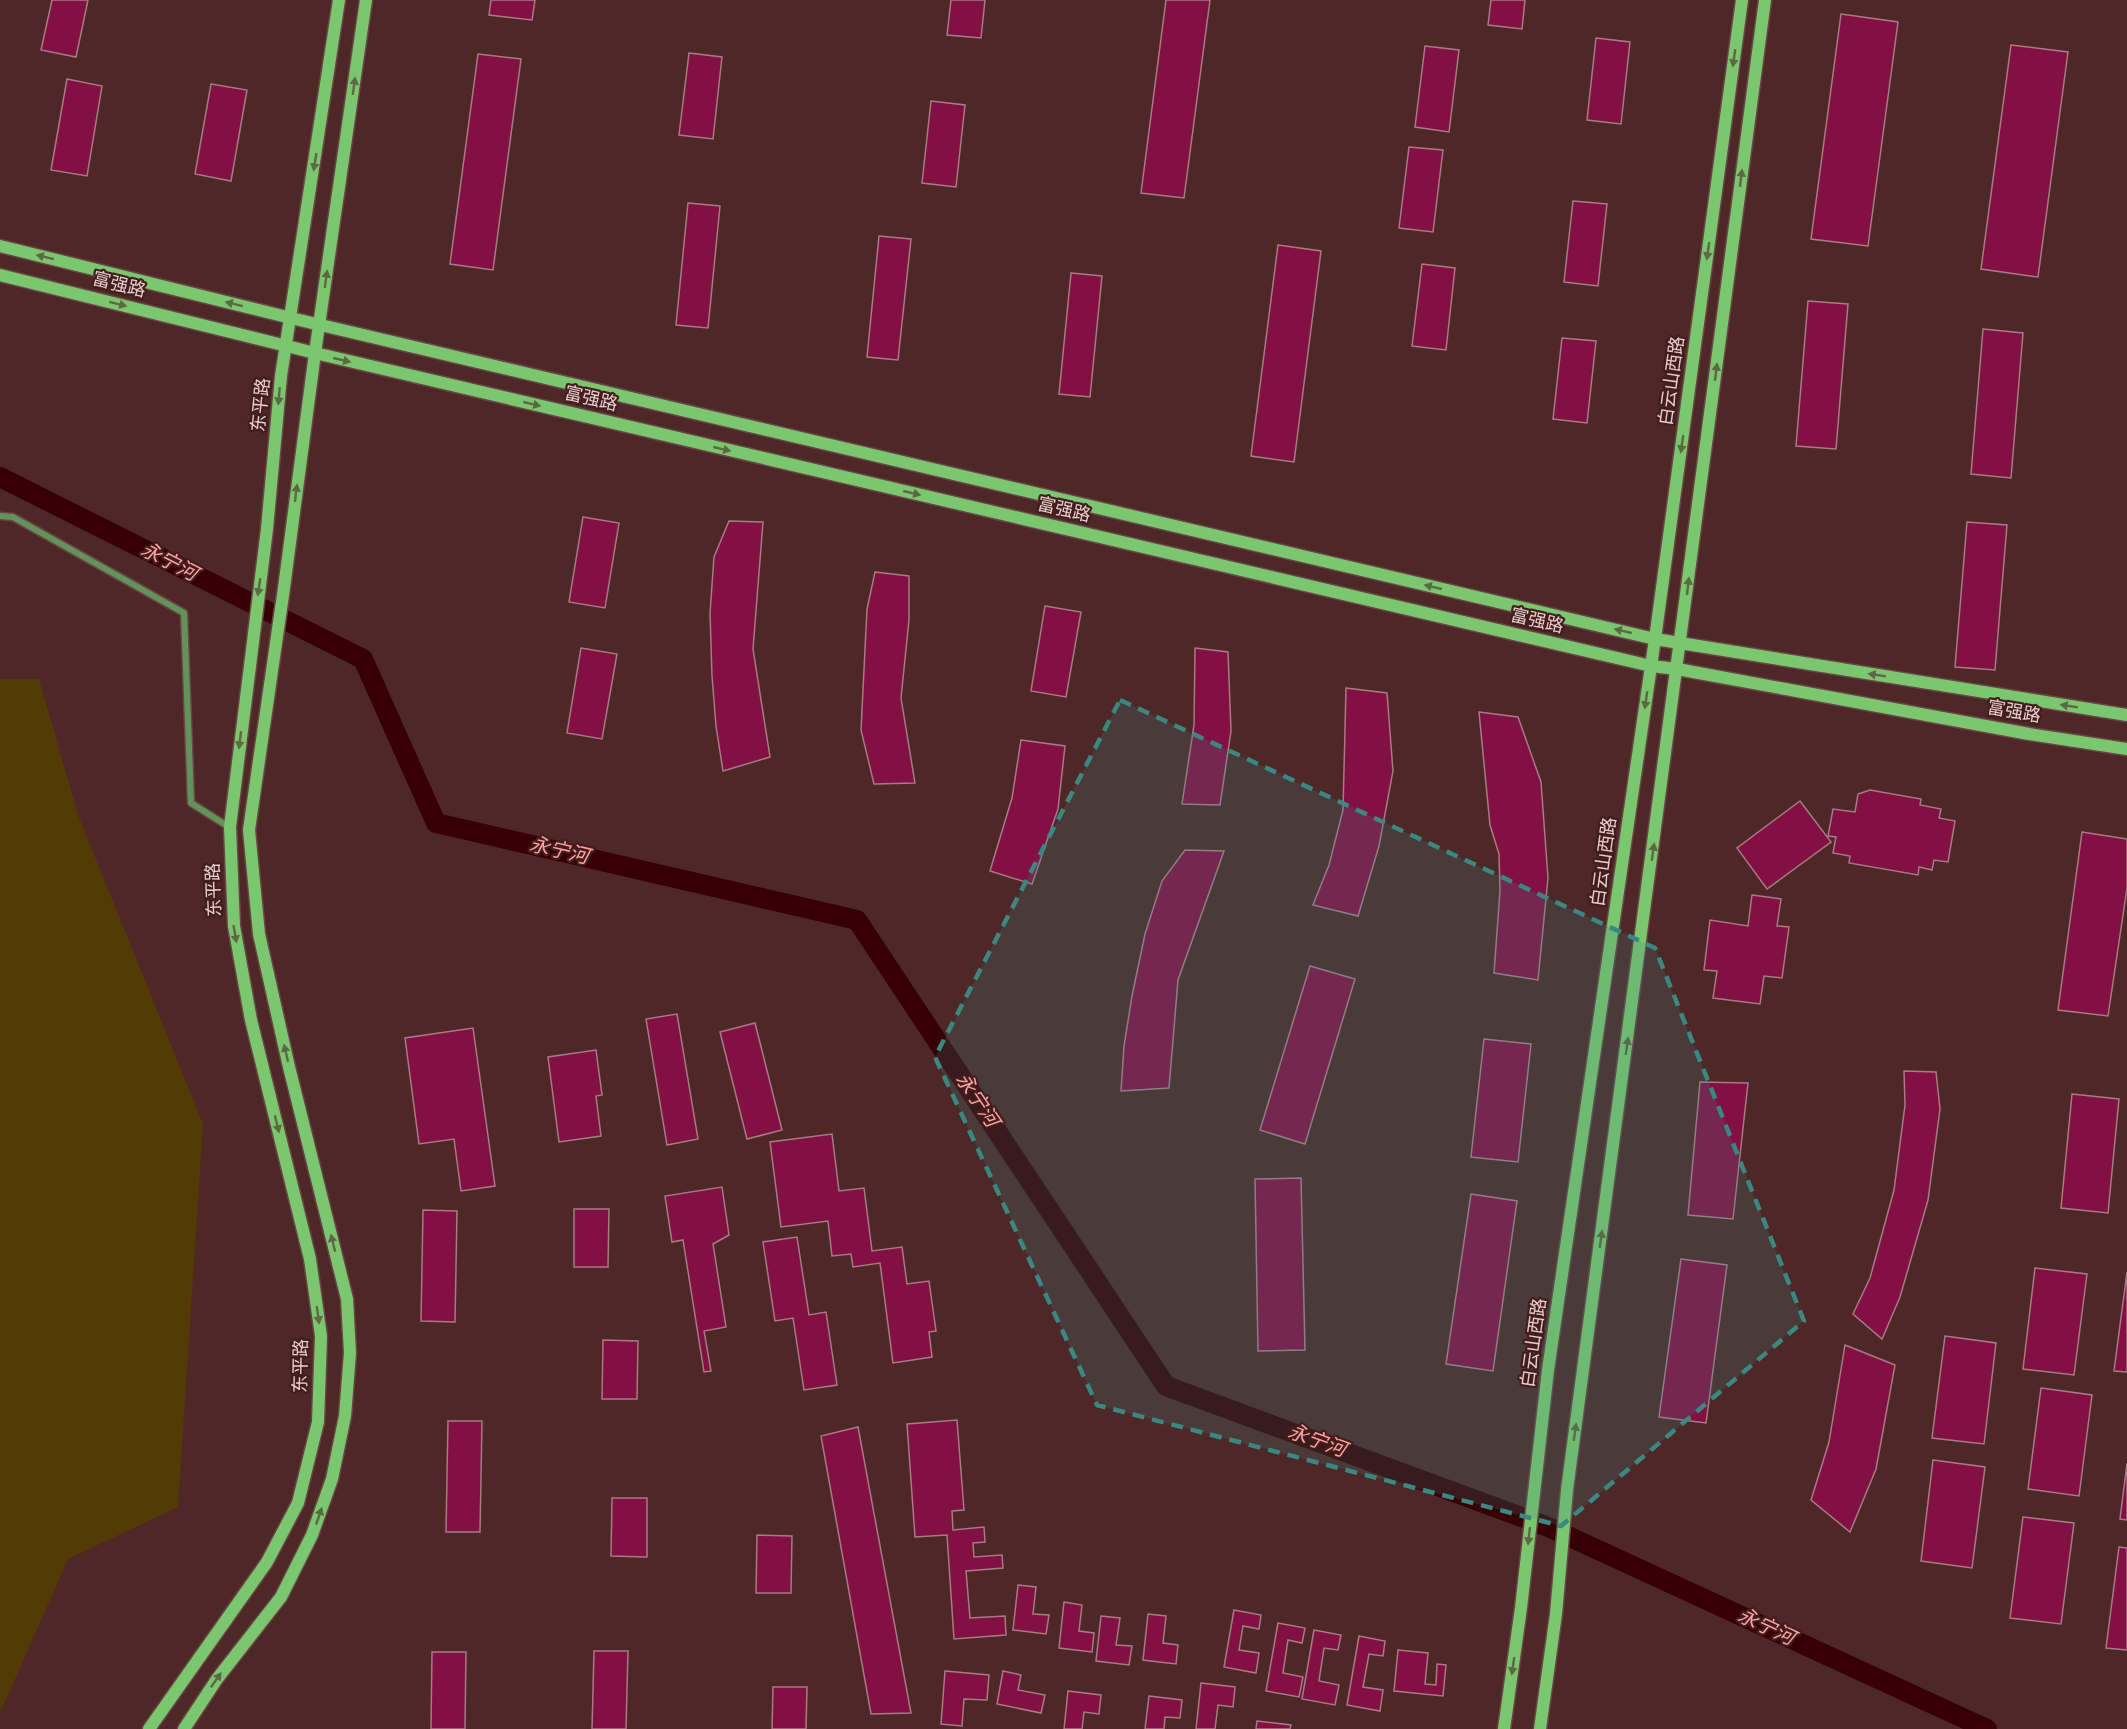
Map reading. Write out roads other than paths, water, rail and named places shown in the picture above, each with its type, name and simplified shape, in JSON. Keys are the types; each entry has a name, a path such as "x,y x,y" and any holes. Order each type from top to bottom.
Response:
{"main road":[{"name":"东平路","path":"149,1729 267,1562 298,1503 318,1422 321,1336 310,1259 251,1020 234,926 230,827 246,682 267,529 286,345 339,0"},
{"path":"184,1729 217,1679 281,1597 312,1535 332,1479 345,1416 350,1353 347,1299 289,1067 259,934 249,830 366,0"},
{"name":"白云山西路","path":"1504,1729 1521,1608 1548,1370 1655,639 1742,0"},
{"path":"1540,1729 1556,1614 1567,1490 1765,0"},
{"name":"富强路","path":"0,246 319,325 1655,639 2127,715"},
{"name":"富强路","path":"0,275 315,353 1651,666 2127,749"}],"street":[{"path":"0,516 14,517 184,613 191,803 230,827"}],"waterway":[{"name":"永宁河","path":"0,477 363,659 436,823 857,920 1166,1386 1546,1526 1987,1729"}]}
